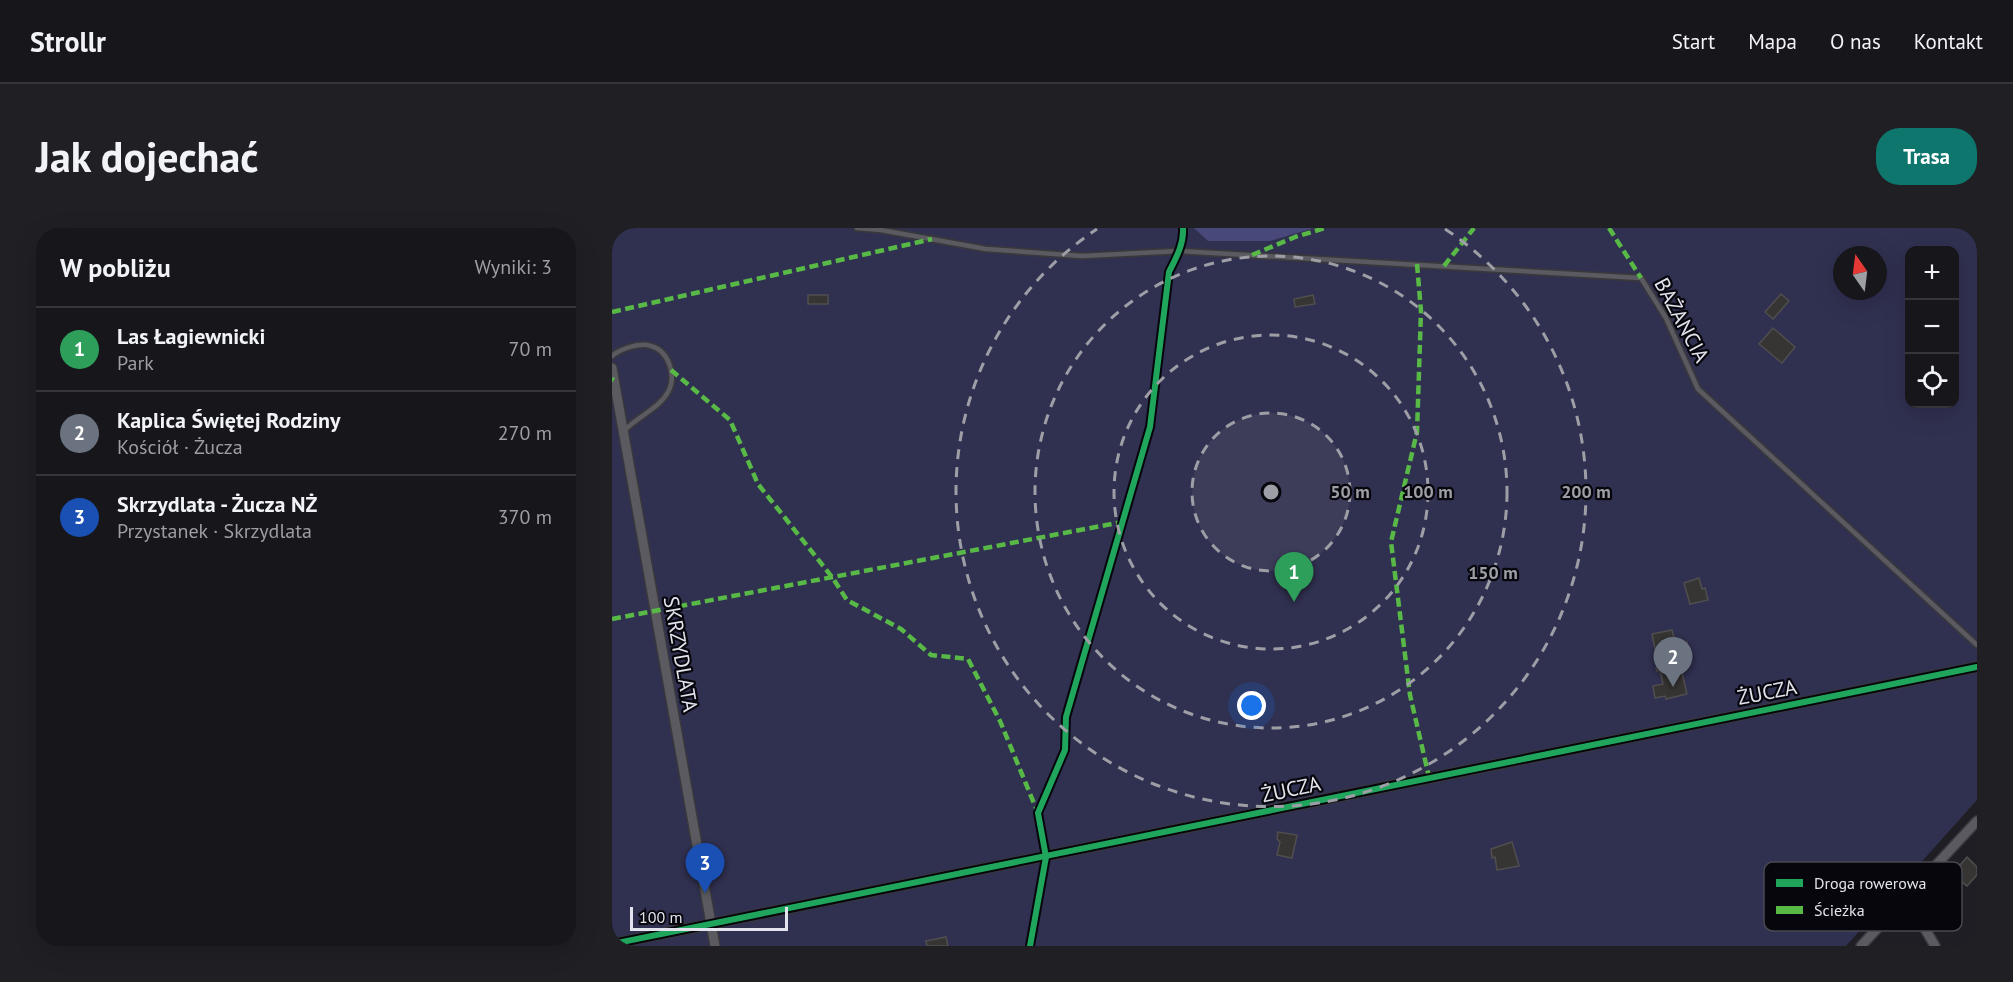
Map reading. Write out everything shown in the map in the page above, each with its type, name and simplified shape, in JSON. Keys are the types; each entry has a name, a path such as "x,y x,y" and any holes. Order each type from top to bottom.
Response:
{"street":[{"name":"SKRZYDLATA","path":"612,368 715,946"},
{"name":"ŻUCZA","path":"612,944 1977,667"},
{"path":"1939,862 1977,821"},
{"path":"1861,946 1875,931"},
{"path":"1926,931 1935,946"}],"lane":[{"name":"BAŻANCIA","path":"857,228 881,230 986,249 1082,256 1179,251 1641,278 1666,318 1698,388 1977,645"},
{"path":"612,356 624,349 649,345 664,356 671,370 671,384 667,394 623,432"}],"shaded area":[{"path":"612,228 1977,228 1977,800 1921,862 1764,862 1764,931 1859,931 1846,946 612,946"},
{"path":"1194,228 1314,228 1270,241 1208,241"}],"building":[{"path":"1781,294 1789,301 1773,319 1765,312"},
{"path":"808,295 828,295 828,304 808,304"},
{"path":"1313,295 1315,304 1295,307 1294,299"},
{"path":"1773,328 1795,347 1782,363 1759,344"},
{"path":"1699,578 1708,600 1690,604 1684,583"},
{"path":"1672,630 1676,646 1687,642 1688,649 1677,651 1687,694 1666,699 1665,696 1655,698 1653,686 1663,684 1660,670 1657,671 1656,668 1659,668 1652,634"},
{"path":"1278,832 1297,835 1292,858 1277,855 1280,842 1277,839"},
{"path":"1512,842 1519,866 1497,870 1491,849"},
{"path":"1967,857 1977,867 1977,875 1967,886 1962,882 1962,863"},
{"path":"946,937 948,946 927,946 926,941"},
{"path":"1975,940 1977,946 1962,946"}],"marked path":[{"path":"1252,255 1295,237 1325,228"},
{"path":"1444,266 1474,228"},
{"path":"1609,228 1641,278"},
{"path":"612,312 932,239"},
{"path":"1417,264 1421,311 1417,432 1391,542 1410,695 1429,777"},
{"path":"671,370 730,420 758,484 832,577 847,600 901,629 931,655 968,659 1000,721 1038,813"},
{"path":"612,619 1122,522"}],"cycle path":[{"path":"1030,946 1046,857 1038,813 1065,750 1066,717 1150,427 1169,272 1181,245 1183,228"},
{"path":"612,944 1977,667"}],"place":[{"name":"Las Łagiewnicki","path":"1294,602"},
{"name":"Kaplica Świętej Rodziny","path":"1673,687"},
{"name":"Skrzydlata - Żucza NŻ","path":"705,893"}]}
